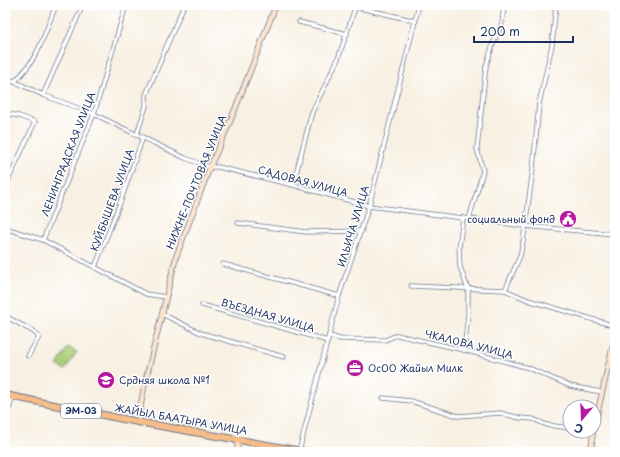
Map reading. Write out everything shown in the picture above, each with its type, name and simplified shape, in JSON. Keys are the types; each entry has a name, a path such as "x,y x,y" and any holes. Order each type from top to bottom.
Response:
{"highway":[{"name":"ЖАЙЫЛ БААТЫРА УЛИЦА","path":"5,395 308,452"}],"street":[{"path":"14,82 26,71 36,58 56,5"},
{"path":"43,95 83,5"},
{"name":"ЛЕНИНГРАДСКАЯ УЛИЦА","path":"43,240 94,114 126,5"},
{"path":"137,134 146,106 146,95 184,5"},
{"name":"НИЖНЕ-ПОЧТОВАЯ УЛИЦА","path":"138,419 176,257 210,167 232,117 276,5"},
{"name":"ИЛЬИЧА УЛИЦА","path":"299,451 339,296 362,231 369,206 419,5"},
{"path":"468,219 482,171 477,149 486,66 502,23 504,5"},
{"path":"505,290 520,256 533,170 539,104 552,45 556,5"},
{"path":"293,185 312,112 338,59 356,6 416,21"},
{"path":"299,22 346,34"},
{"name":"САДОВАЯ УЛИЦА","path":"5,77 43,95 94,114 185,158 210,167 218,167 293,185 369,206 524,226 615,234"},
{"path":"5,113 20,116 35,122 5,188"},
{"name":"КУЙБЫШЕВА УЛИЦА","path":"95,268 143,137"},
{"path":"463,218 460,267 468,289 468,315 464,350"},
{"path":"238,223 306,232 362,231"},
{"path":"5,228 43,240 146,294 166,297"},
{"path":"223,264 339,296"},
{"path":"411,286 505,290 541,304 615,326"},
{"name":"ВЪЕЗДНАЯ УЛИЦА","path":"202,304 329,339"},
{"path":"162,314 201,333 284,357"},
{"path":"5,316 34,332 39,337 28,356"},
{"name":"ЧКАЛОВА УЛИЦА","path":"329,339 385,340 397,335 464,350 529,368 570,386 601,392"},
{"path":"600,399 615,336"},
{"path":"609,362 615,364"},
{"path":"5,420 13,397"},
{"path":"383,398 411,401 458,416 500,413 520,418 533,419 547,425 562,427"},
{"path":"591,452 592,439"},
{"path":"237,452 238,440"}],"green space":[{"path":"68,347 77,352 65,370 57,365"}],"place":[{"name":"социальный фонд","path":"568,219"},
{"name":"ОсОО Жайыл Милк","path":"355,368"},
{"name":"Срдняя школа №1","path":"106,380"}]}
